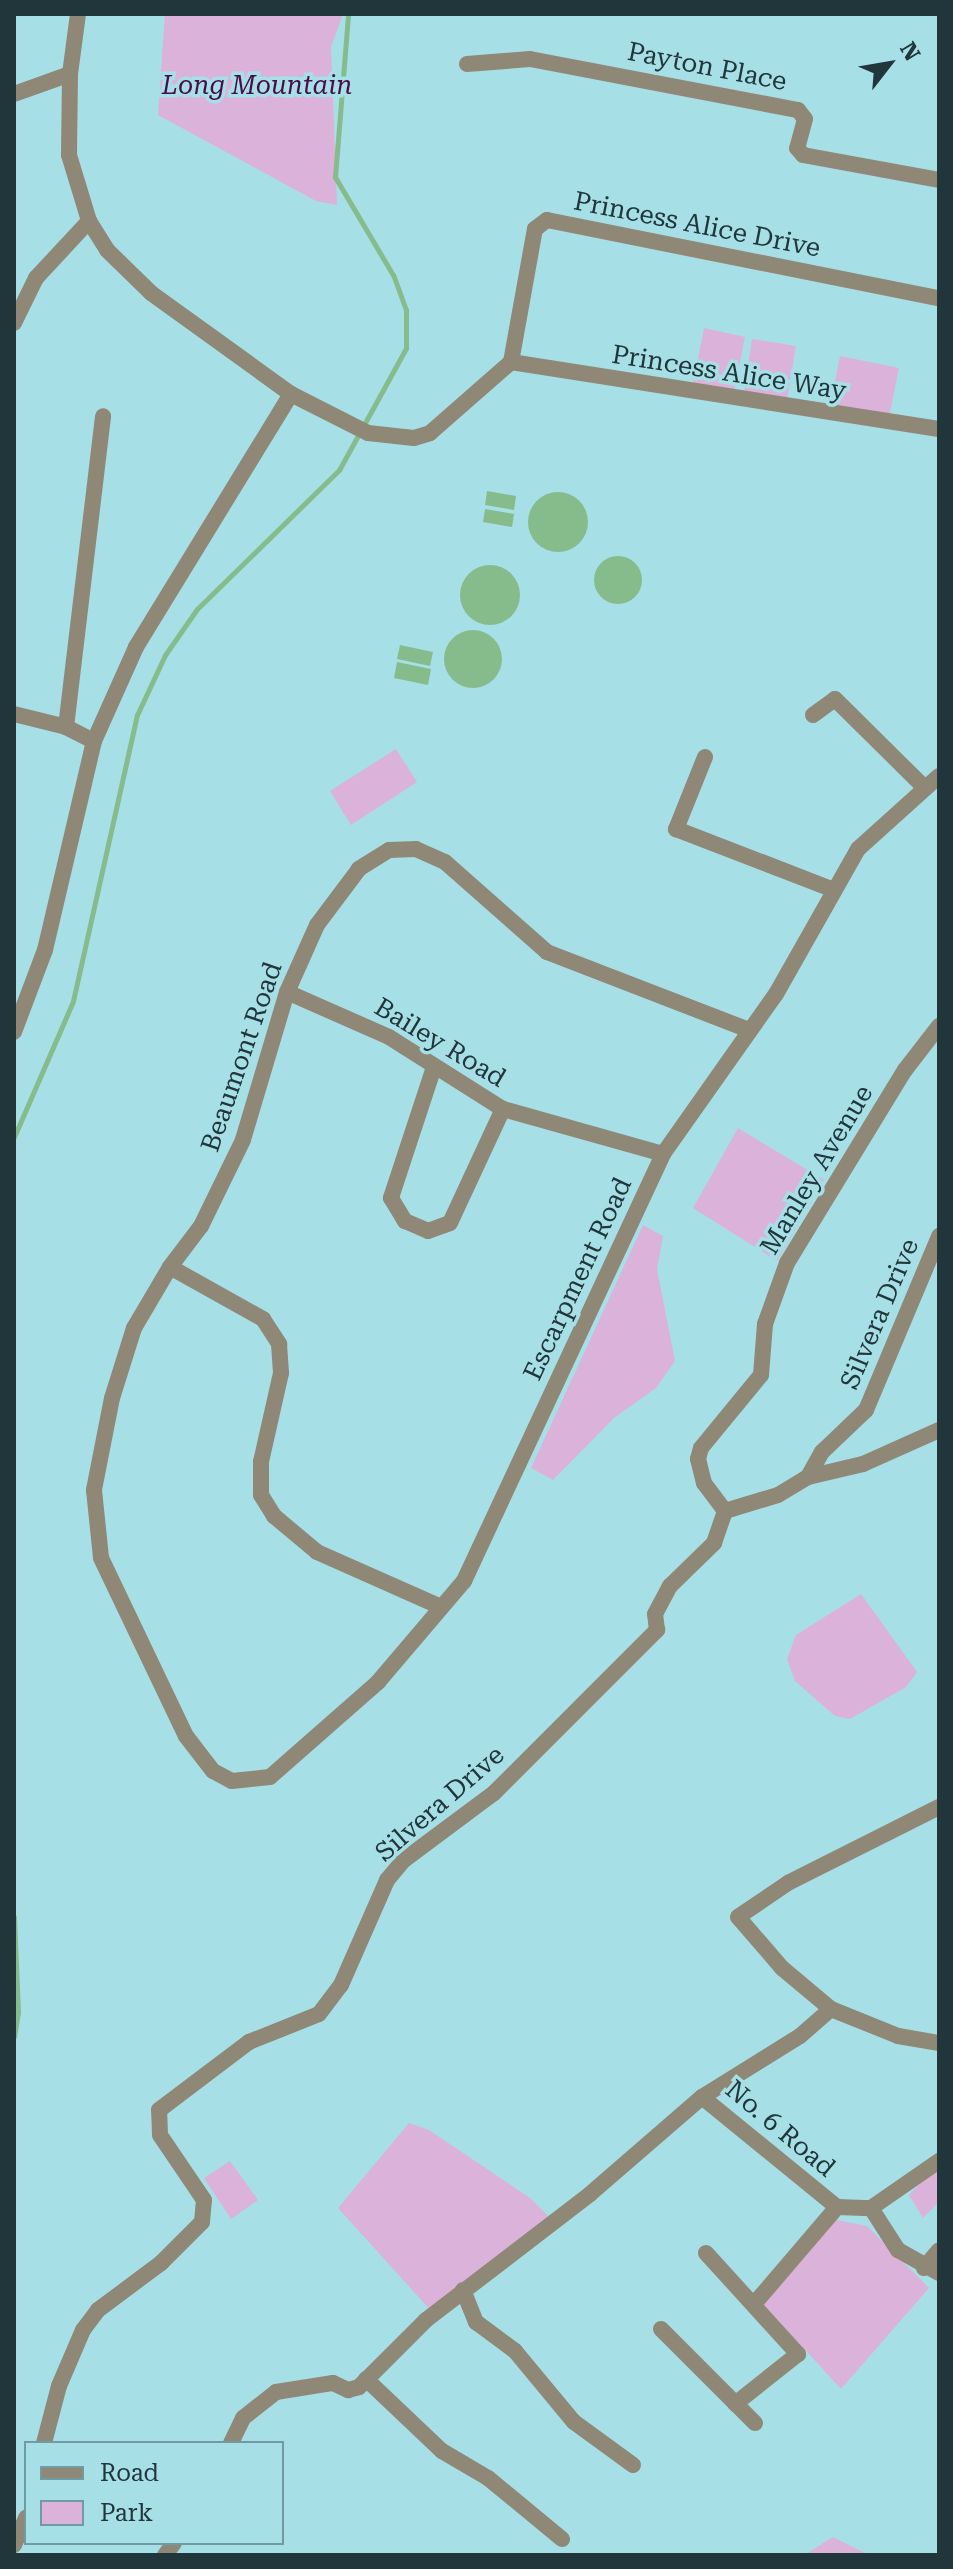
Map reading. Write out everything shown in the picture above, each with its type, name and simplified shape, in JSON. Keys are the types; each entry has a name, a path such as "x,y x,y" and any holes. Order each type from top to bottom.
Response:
{"street":[{"path":"78,14 70,74 69,155 89,221 107,250 151,293 291,394 361,430 414,438 430,433 511,362"},
{"name":"Payton Place","path":"467,64 530,59 798,110 805,119 797,148 803,155 939,180"},
{"path":"14,94 70,74"},
{"name":"Princess Alice Drive","path":"511,362 535,229 547,220 939,298"},
{"path":"14,323 36,278 89,221"},
{"name":"Princess Alice Way","path":"511,362 939,429"},
{"path":"14,1032 45,950 94,741 136,647 291,394"},
{"path":"66,727 103,416"},
{"path":"813,715 835,699 923,786"},
{"path":"14,714 66,727 94,741"},
{"path":"705,757 676,829 834,890"},
{"name":"Escarpment Road","path":"248,1782 270,1777 294,1759 378,1682 464,1581 502,1507 663,1154 776,994 858,849 923,786 939,776"},
{"name":"Beaumont Road","path":"248,1782 213,1771 186,1736 101,1558 94,1490 112,1398 134,1328 170,1267 201,1226 243,1140 287,992 317,925 359,869 389,850 416,849 445,862 547,952 749,1030"},
{"name":"Bailey Road","path":"287,992 354,1019 503,1109 663,1154"},
{"name":"Manley Avenue","path":"725,1511 704,1483 698,1459 701,1448 761,1375 765,1324 787,1263 897,1082 939,1026"},
{"path":"434,1067 391,1198 405,1221 428,1231 450,1223 469,1193 503,1109"},
{"name":"Silvera Drive","path":"45,2441 59,2386 83,2330 98,2310 161,2263 202,2222 204,2200 160,2135 159,2110 249,2042 319,2014 341,1985 387,1880 416,1850 494,1793 657,1630 655,1614 670,1586 714,1543 725,1511 756,1504 808,1477 822,1452 866,1410 939,1236"},
{"path":"170,1267 253,1312 279,1344 281,1373 261,1462 261,1495 274,1516 317,1552 441,1607"},
{"path":"808,1477 852,1468 939,1430"},
{"path":"939,1807 801,1877 738,1917 782,1968 831,2009 898,2036 939,2043"},
{"path":"232,2441 243,2418 276,2392 333,2383 353,2389 463,2290 590,2194 702,2097 800,2036 831,2009"},
{"name":"No. 6 Road","path":"702,2097 837,2207 871,2208"},
{"path":"939,2161 871,2208 898,2250 932,2270 939,2250"},
{"path":"755,2303 837,2207"},
{"path":"706,2253 755,2303 798,2354 735,2404"},
{"path":"463,2290 476,2322 515,2351 574,2422 633,2465"},
{"path":"661,2329 755,2423"},
{"path":"366,2379 442,2451 488,2478 562,2539"},
{"path":"14,2545 24,2522"}],"green space":[{"name":"Long Mountain","path":"165,14 343,14 331,47 337,205 316,201 158,115"},
{"path":"704,328 745,337 734,393 693,384"},
{"path":"752,339 796,346 787,400 744,393"},
{"path":"840,356 899,368 889,417 830,406"},
{"path":"396,749 417,782 351,825 330,791"},
{"path":"738,1128 824,1180 777,1261 693,1208"},
{"path":"643,1225 663,1236 657,1269 675,1361 656,1388 614,1418 553,1480 531,1468"},
{"path":"861,1594 917,1672 906,1687 850,1719 835,1716 795,1681 787,1659 796,1635"},
{"path":"409,2123 429,2130 530,2198 549,2217 433,2313 338,2208"},
{"path":"230,2161 258,2200 231,2219 204,2178"},
{"path":"939,2172 939,2202 923,2218 909,2195 930,2173"},
{"path":"836,2220 867,2226 929,2288 841,2389 763,2304"},
{"path":"833,2537 869,2555 804,2555"}],"shaded area":[{"path":"487,491 516,496 514,510 485,505"},
{"path":"558,492 580,500 588,522 580,544 558,552 536,544 528,522 536,500"},
{"path":"485,509 514,514 512,527 483,522"},
{"path":"618,556 635,563 642,580 635,597 618,604 601,597 594,580 601,563"},
{"path":"490,565 511,574 520,595 511,616 490,625 469,616 460,595 469,574"},
{"path":"473,630 493,639 502,659 493,679 473,688 453,679 444,659 453,639"},
{"path":"400,645 433,652 430,666 397,659"},
{"path":"397,662 431,669 428,685 394,678"}],"waterway":[{"path":"14,1137 73,1001 137,715 165,655 197,609 339,470 406,348 406,310 393,275 335,177 348,14"},
{"path":"14,1917 18,2012 14,2037"}]}
